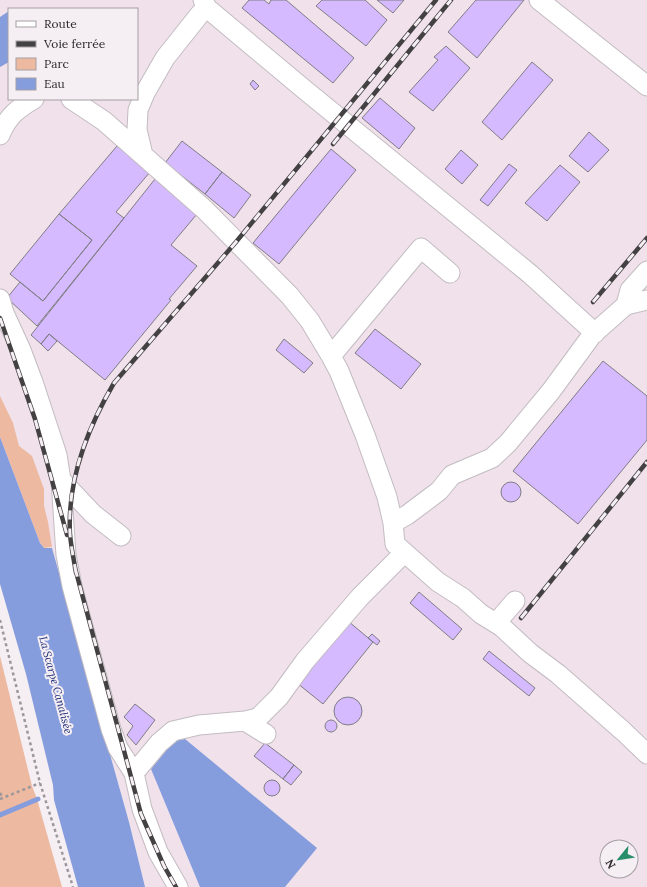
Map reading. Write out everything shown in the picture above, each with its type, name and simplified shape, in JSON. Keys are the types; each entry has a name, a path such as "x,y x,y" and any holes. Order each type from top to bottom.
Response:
{"lane":[{"path":"539,0 647,86"},
{"path":"143,155 137,130 138,110 145,93 165,58 200,14 205,4 305,90 530,274 595,333"},
{"path":"0,135 6,122 15,111 32,100"},
{"path":"72,100 104,121 204,209 290,296 310,322 331,356 365,435 386,497 393,523 395,544 438,582 463,598 481,614 502,627 530,653 558,674 647,754"},
{"path":"331,356 421,248 450,273"},
{"path":"626,305 630,290 647,271"},
{"path":"0,299 4,313 21,350 33,382 57,455 61,480 66,556 72,586 111,729 118,748 134,773 142,809 149,831 158,852 178,887"},
{"path":"393,523 407,515 438,492 452,475 492,458 508,443 551,391 595,333 626,305 647,300"},
{"path":"61,480 93,514 121,536"},
{"path":"134,773 159,743 173,732 199,724 245,721 258,718 279,697 305,661 360,597 404,553"},
{"path":"496,623 514,601"},
{"path":"245,721 266,734"}],"path":[{"path":"0,620 40,783 73,887"},
{"path":"0,793 2,798 40,783"}],"shaded area":[{"path":"0,0 647,0 647,887 145,887 129,822 52,548 40,543 0,437"}],"green space":[{"path":"0,396 13,423 19,446 32,456 44,489 44,506 52,547 44,548 40,543 0,437"},
{"path":"0,656 32,786 62,887 0,887"}],"water":[{"path":"8,12 8,63 0,67 0,17"},
{"name":"La Scarpe Canalisée","path":"0,437 40,543 44,548 52,548 129,822 145,887 78,887 54,800 53,785 26,674 0,584"},
{"path":"185,739 317,848 285,887 200,887 151,769 174,741"}],"building":[{"path":"249,0 264,0 269,4 271,0 286,0 354,58 333,83 242,8"},
{"path":"322,0 365,0 387,20 366,46 316,6"},
{"path":"377,0 404,0 393,13"},
{"path":"476,0 524,0 477,58 448,32"},
{"path":"446,46 470,68 433,111 409,92 438,60 434,57"},
{"path":"532,62 553,80 502,140 482,122"},
{"path":"253,80 259,86 255,90 250,84"},
{"path":"380,98 415,128 399,149 362,118"},
{"path":"589,132 609,150 588,172 569,156"},
{"path":"182,141 222,172 205,194 165,163"},
{"path":"117,146 150,172 116,212 124,218 37,326 7,298 20,282 43,301 92,240 59,214"},
{"path":"331,149 356,170 279,264 253,243"},
{"path":"461,150 478,165 462,184 445,169"},
{"path":"509,164 517,170 488,206 480,200"},
{"path":"560,165 580,182 547,221 525,203"},
{"path":"222,172 251,195 234,218 205,194"},
{"path":"155,179 197,214 171,245 197,266 105,380 49,334 41,344 31,335"},
{"path":"59,214 92,240 43,301 10,274"},
{"path":"375,329 421,364 401,389 355,353"},
{"path":"49,334 57,341 48,351 41,344"},
{"path":"284,339 313,363 304,373 276,350"},
{"path":"603,361 647,396 647,440 578,524 513,471"},
{"path":"507,482 515,482 521,488 521,496 515,502 507,502 501,496 501,488"},
{"path":"419,592 462,629 453,640 410,603"},
{"path":"348,621 373,642 323,704 297,683"},
{"path":"372,634 380,641 377,645 368,638"},
{"path":"489,651 535,688 529,696 483,659"},
{"path":"348,697 358,701 362,711 358,721 348,725 338,721 334,711 338,701"},
{"path":"135,704 155,720 136,745 127,735 133,726 124,717"},
{"path":"331,720 335,722 337,726 335,730 331,732 327,730 325,726 327,722"},
{"path":"265,743 294,765 283,779 254,756"},
{"path":"294,765 302,772 291,785 283,779"},
{"path":"272,780 278,782 280,788 278,794 272,796 266,794 264,788 266,782"}],"waterway":[{"path":"0,815 38,799"}],"railway":[{"path":"76,573 70,534 70,514 75,475 87,437 95,418 114,383 236,242 436,0"},
{"path":"333,144 451,0"},
{"path":"593,302 647,238"},
{"path":"0,318 35,419 67,535"},
{"path":"521,618 647,462"},
{"path":"75,568 141,814 164,866 176,887"}]}
